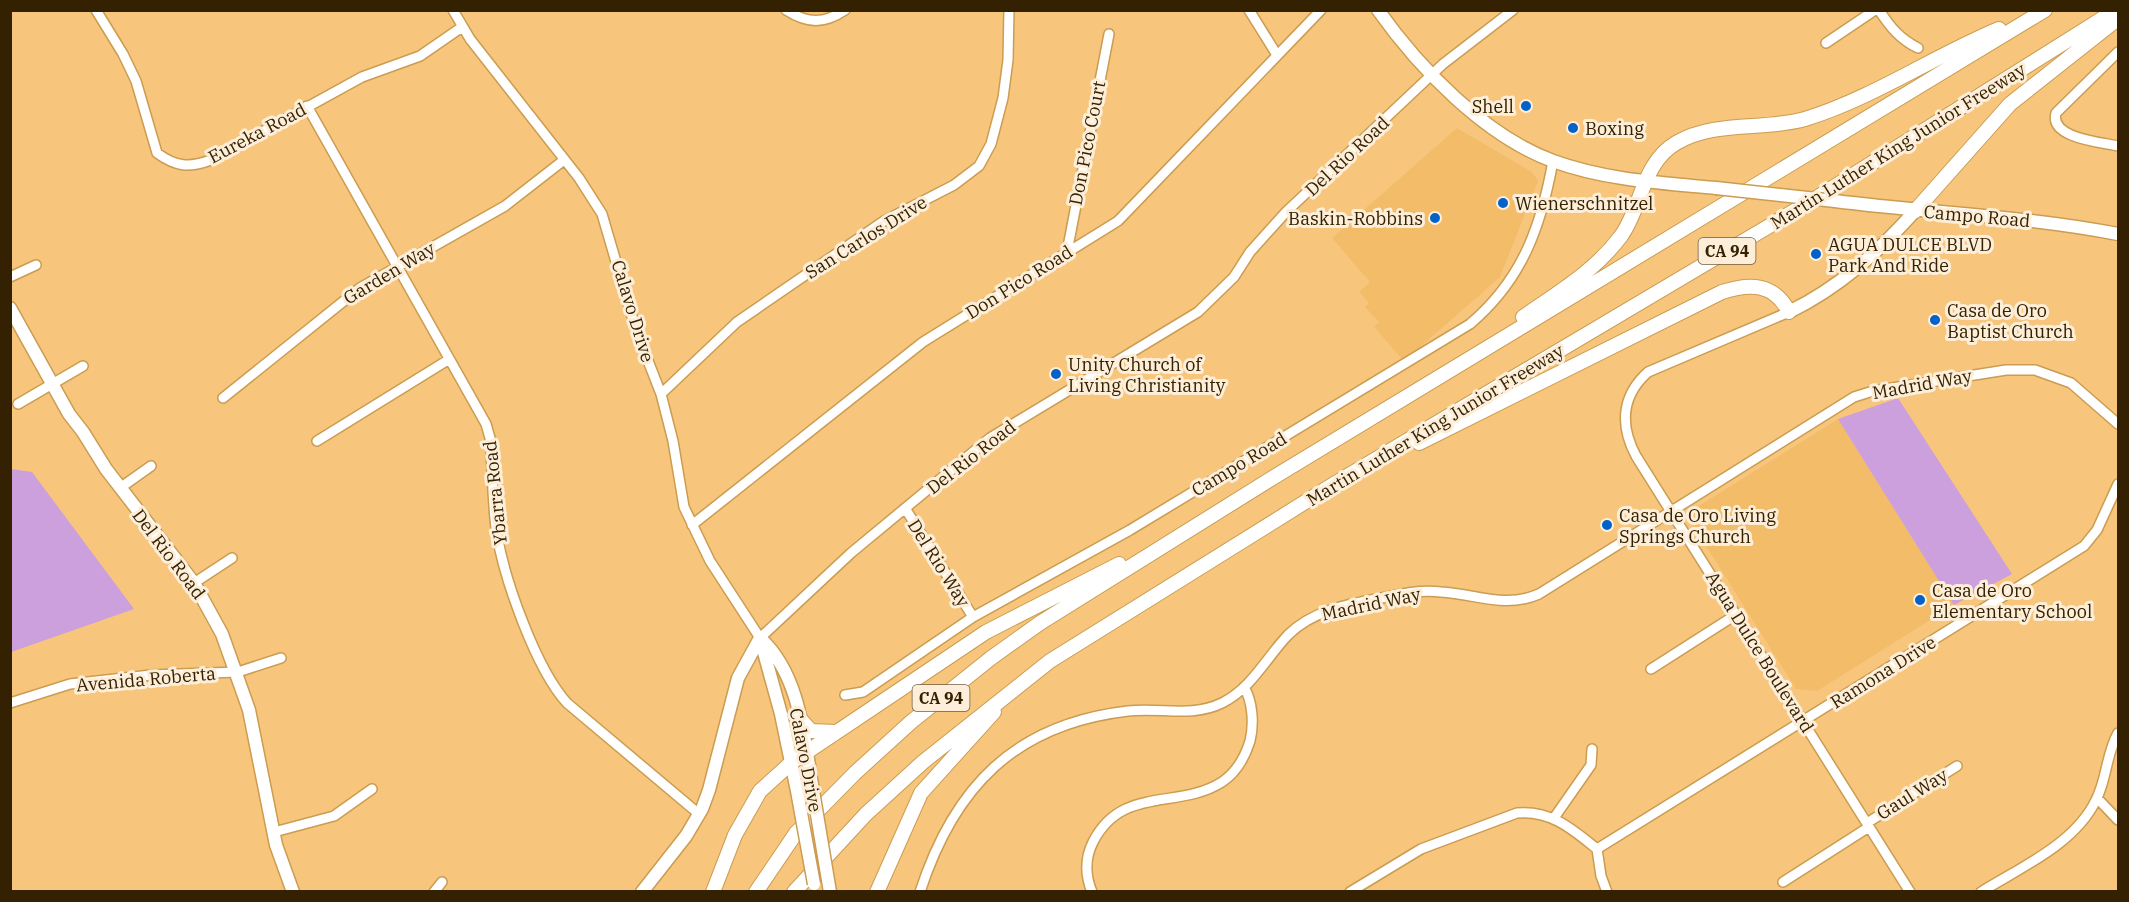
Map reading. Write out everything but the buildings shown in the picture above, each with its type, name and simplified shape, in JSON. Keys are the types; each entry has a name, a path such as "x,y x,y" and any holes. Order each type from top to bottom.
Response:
{"highway":[{"name":"Martin Luther King Junior Freeway","path":"756,891 796,833 855,773 911,722 991,658 1041,623 1354,428 2045,10"},
{"name":"Martin Luther King Junior Freeway","path":"794,891 866,814 923,762 1033,672 1334,484 1818,196 2116,10"},
{"path":"1915,211 2010,104 2118,18"},
{"path":"1354,428 1596,266 1623,234 1644,182 1665,152 1692,136 1735,126 1777,125 1839,107 1998,30 2030,20"},
{"path":"1334,484 1722,292 1750,286 1767,288 1777,294 1789,312"},
{"path":"713,891 735,835 760,791 792,762 904,685 1001,623 1111,567 1163,545"},
{"path":"878,891 921,793 964,742 1033,672"},
{"path":"801,720 811,731 838,732"}],"main road":[{"name":"Campo Road","path":"1378,10 1433,74 1474,114 1505,138 1553,161 1644,182 1915,211 2032,220 2118,234"},
{"name":"Agua Dulce Boulevard","path":"1789,312 1820,296 1862,266 1915,211"},
{"name":"Del Rio Road","path":"10,308 51,385 120,488 194,583 222,634 238,672 254,729 279,858 293,891"},
{"name":"Del Rio Road","path":"642,891 680,844 699,814 710,790 738,678 760,638"},
{"name":"Calavo Drive","path":"760,638 773,650 783,668 801,720 830,891"},
{"name":"Calavo Drive","path":"760,638 792,762 816,891"}],"street":[{"name":"Eureka Road","path":"96,10 123,54 136,81 157,153 170,163 191,165 211,160 362,77 420,56 462,27"},
{"name":"Calavo Drive","path":"453,10 462,27 564,160 602,214 636,330 661,394 673,441 684,507 710,561 760,638"},
{"path":"786,10 804,20 814,22 830,19 845,10"},
{"name":"San Carlos Drive","path":"661,394 737,322 884,221 954,185 979,166 991,144 1003,98 1009,47 1009,10"},
{"path":"1249,10 1277,56"},
{"name":"Don Pico Road","path":"692,525 915,348 1118,221 1321,10"},
{"name":"Del Rio Road","path":"760,638 850,553 1000,431 1198,312 1234,277 1250,252 1286,212 1433,74 1513,10"},
{"path":"1826,43 1877,10 1904,42 1918,48"},
{"name":"Don Pico Court","path":"1067,252 1109,34"},
{"path":"2118,52 2056,113 2055,124 2061,131 2118,146"},
{"name":"Ybarra Road","path":"307,106 486,424 490,438 497,537 506,572 542,668 554,689 567,703 699,814"},
{"name":"Garden Way","path":"224,398 332,308 395,266 505,206 564,160"},
{"name":"Campo Road","path":"845,695 863,692 973,617 1130,531 1470,324 1513,279 1527,251 1553,161"},
{"path":"10,278 36,265"},
{"name":"Agua Dulce Boulevard","path":"1789,312 1656,368 1642,378 1631,392 1624,419 1629,441 1672,513 1910,891"},
{"path":"316,441 448,360"},
{"path":"18,404 83,366"},
{"name":"Madrid Way","path":"920,891 942,835 958,806 990,770 1016,750 1056,730 1102,717 1129,711 1203,709 1221,703 1244,687 1288,635 1319,614 1420,591 1443,592 1504,602 1529,598 1672,513 1838,405 1873,391 2006,370 2035,370 2071,382 2118,424"},
{"path":"120,488 151,466"},
{"name":"Ramona Drive","path":"1597,849 2084,546 2097,530 2118,484"},
{"name":"Del Rio Way","path":"905,508 973,617"},
{"path":"194,583 232,558"},
{"path":"1650,669 1737,614"},
{"name":"Avenida Roberta","path":"10,704 47,690 95,680 151,675 238,672 281,657"},
{"path":"1092,891 1087,876 1088,855 1095,839 1111,818 1141,802 1214,786 1238,766 1252,732 1249,695 1244,687"},
{"path":"1981,891 2068,837 2097,798 2112,744 2118,734"},
{"path":"1554,818 1591,765 1592,749"},
{"name":"Gaul Way","path":"1783,882 1958,766"},
{"path":"274,832 334,816 372,789"},
{"path":"2097,798 2118,820"},
{"path":"1355,890 1421,849 1517,813 1531,812 1554,818 1597,849 1599,870 1607,891"},
{"path":"434,891 442,882"}],"shaded area":[{"path":"1457,128 1532,172 1538,181 1500,277 1404,361 1374,327 1379,322 1365,307 1369,303 1359,292 1370,282 1332,238"},
{"path":"1898,398 2012,574 1954,605 1838,419"},
{"path":"1838,419 1954,605 1817,691 1796,689 1686,514"},
{"path":"11,469 32,472 134,609 11,652"}],"place":[{"name":"Shell","path":"1526,106"},
{"name":"Boxing","path":"1573,128"},
{"name":"Wienerschnitzel","path":"1503,203"},
{"name":"Baskin-Robbins","path":"1435,218"},
{"name":"AGUA DULCE BLVD Park And Ride","path":"1816,254"},
{"name":"Casa de Oro Baptist Church","path":"1935,320"},
{"name":"Unity Church of Living Christianity","path":"1056,374"},
{"name":"Casa de Oro Living Springs Church","path":"1607,525"},
{"name":"Casa de Oro Elementary School","path":"1920,600"}]}
